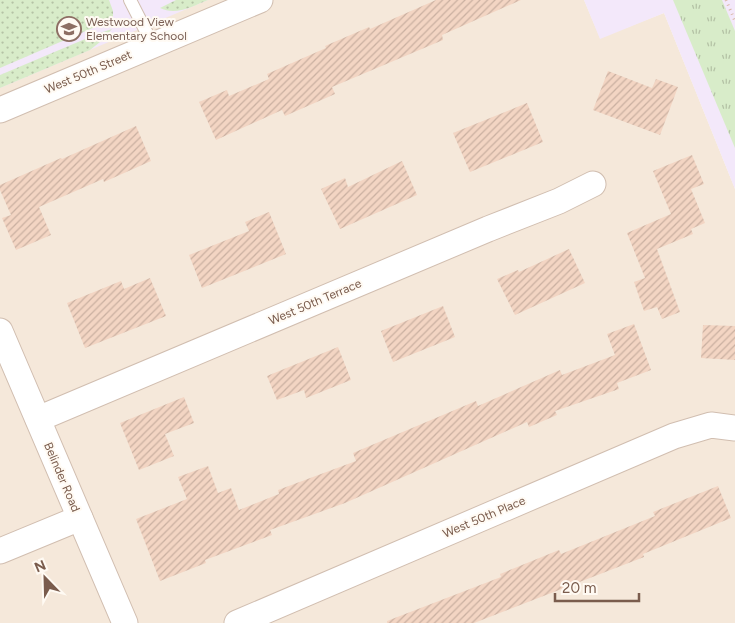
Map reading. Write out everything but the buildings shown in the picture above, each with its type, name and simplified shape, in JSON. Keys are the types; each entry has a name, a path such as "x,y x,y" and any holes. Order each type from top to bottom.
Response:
{"street":[{"name":"West 50th Street","path":"0,110 260,0"},
{"name":"West 50th Terrace","path":"38,420 479,232 558,201 593,184"},
{"name":"Belinder Road","path":"0,331 125,623"},
{"name":"West 50th Place","path":"237,623 674,436 711,426 735,428"},
{"path":"0,551 80,518"}],"lane":[{"path":"130,0 153,45"}],"path":[{"path":"726,0 735,21"}],"shaded area":[{"path":"0,0 584,0 600,38 664,13 735,189 735,623 0,623"},
{"name":"Westwood View Elementary School","path":"0,0 208,0 0,88"},
{"path":"584,0 735,0 735,189 664,13 600,39"}],"green space":[{"path":"0,0 109,0 113,17 95,27 0,68"},
{"path":"176,0 208,0 178,11 160,8"},
{"path":"673,0 722,0 735,31 735,148"},
{"path":"112,29 90,50 0,88 0,75"}],"place":[{"name":"Westwood View Elementary School","path":"69,29"}]}
